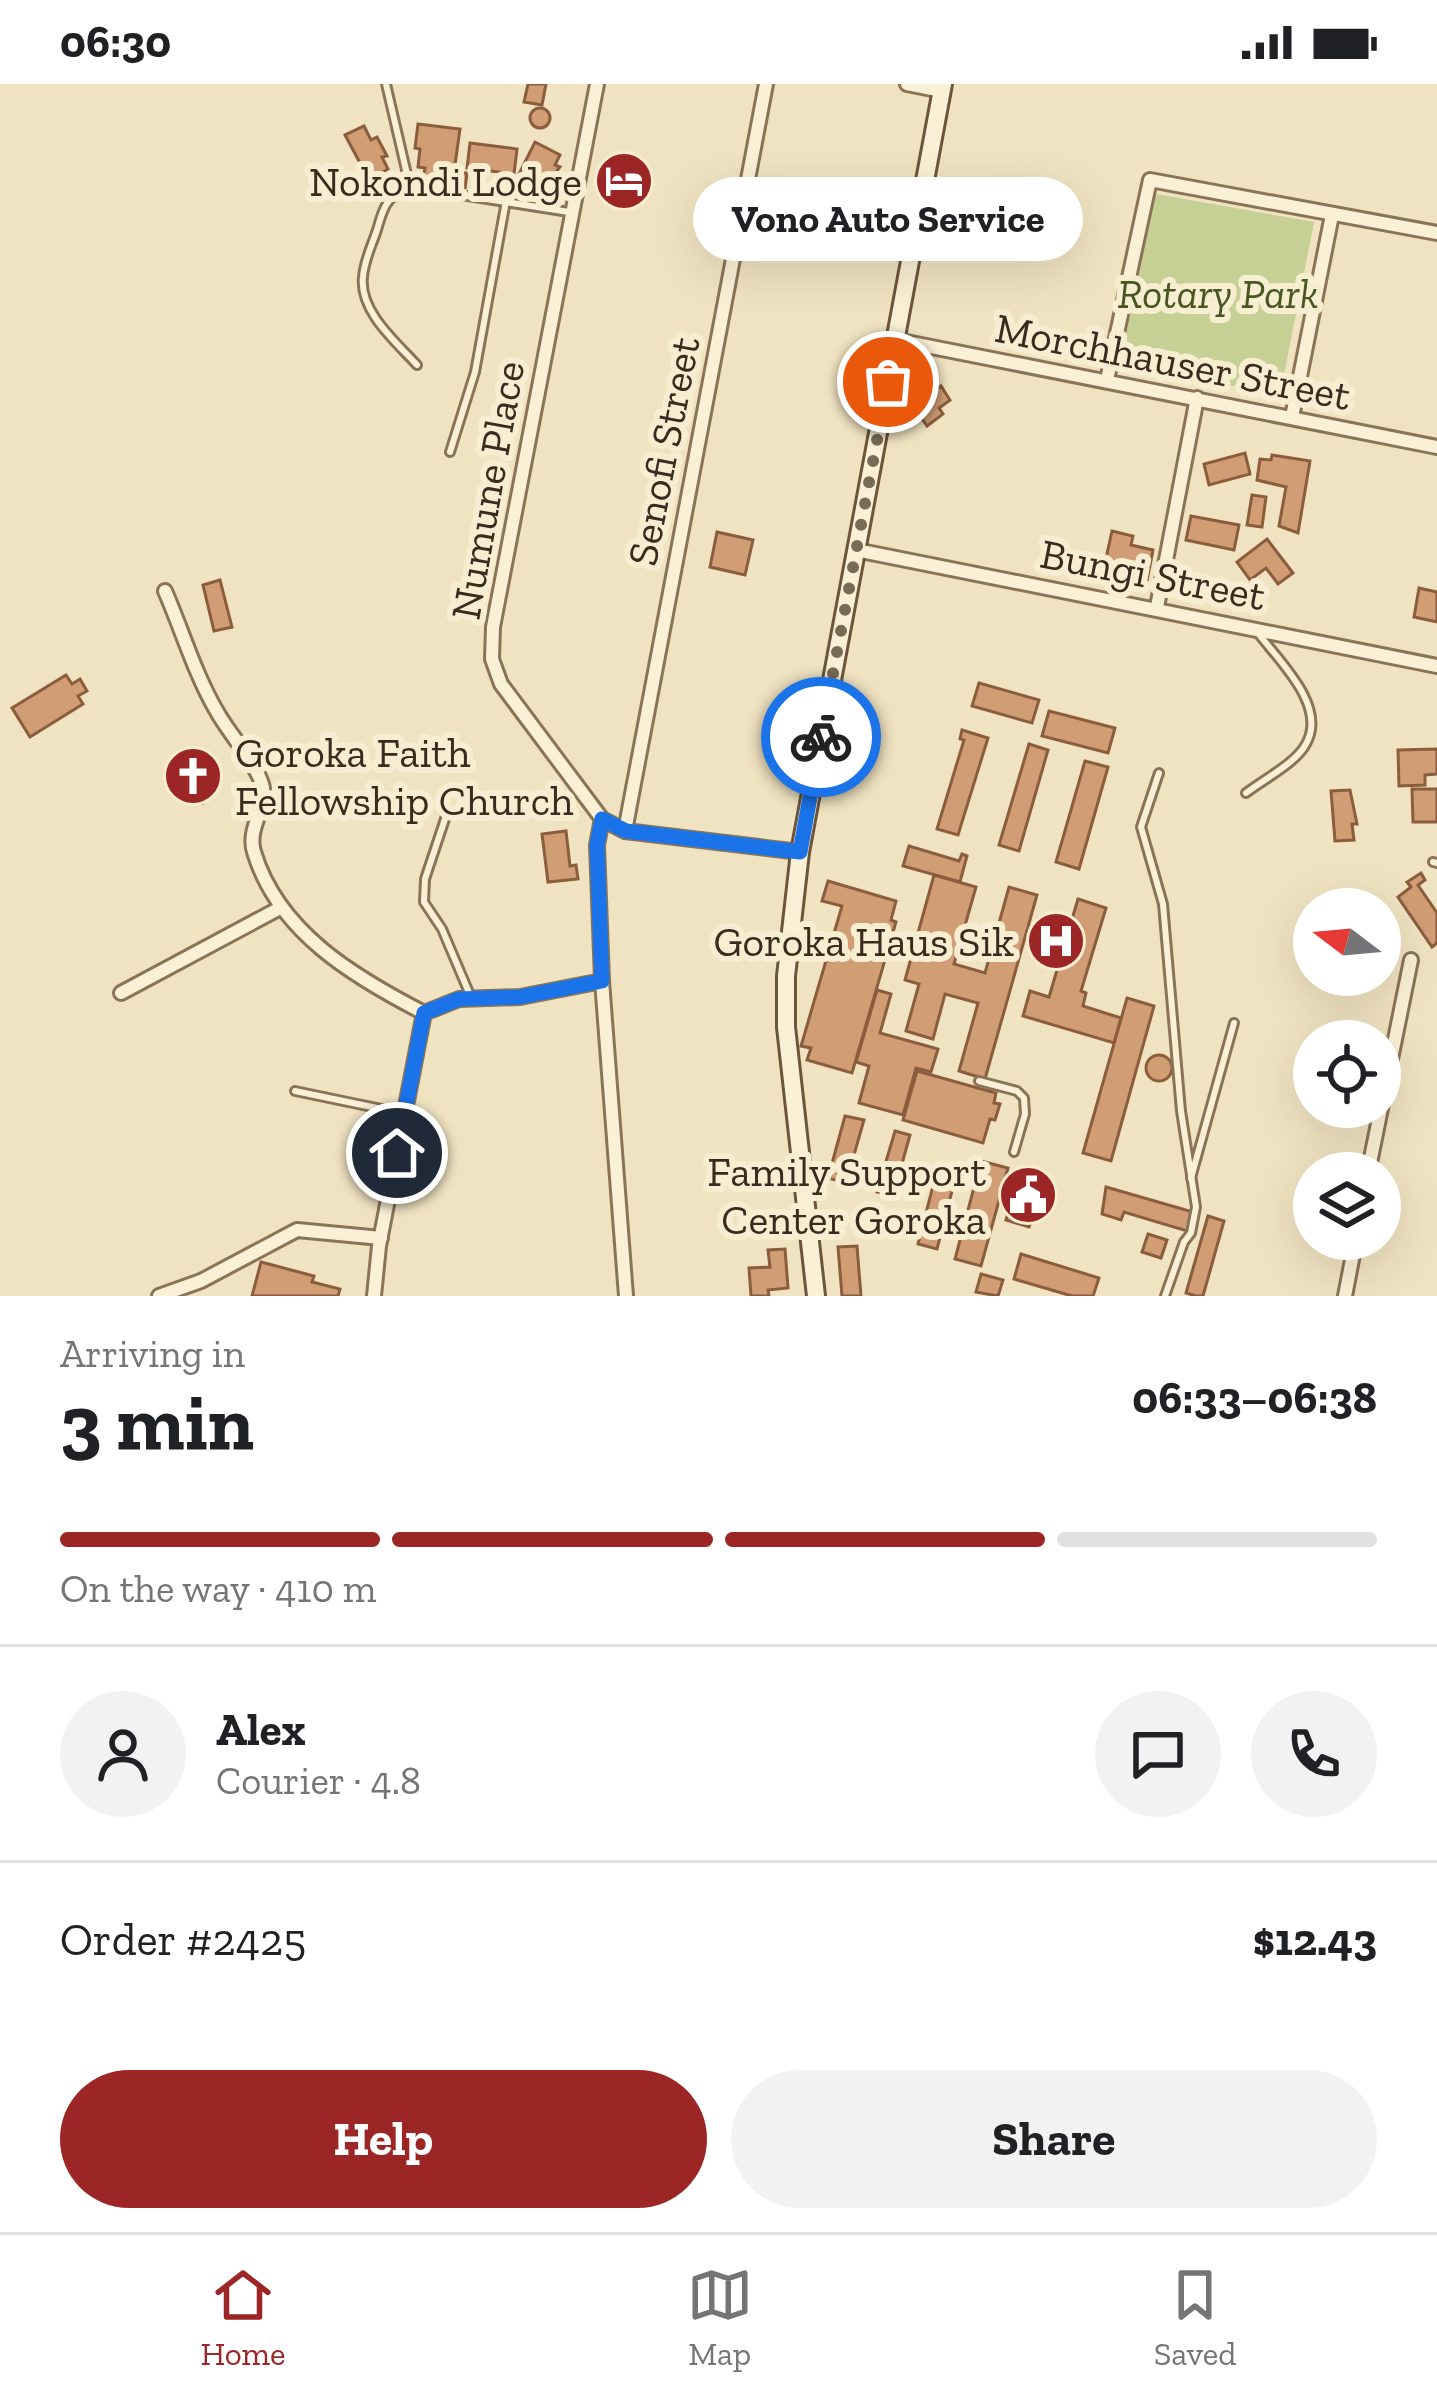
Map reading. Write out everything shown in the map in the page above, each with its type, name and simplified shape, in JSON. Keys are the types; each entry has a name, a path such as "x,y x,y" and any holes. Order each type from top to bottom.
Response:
{"street":[{"name":"Numune Place","path":"597,84 493,628 492,659 502,684 602,819 626,831 800,852"},
{"name":"Senofi Street","path":"626,831 766,84"},
{"path":"816,1296 786,1027 785,976 800,852 943,87 907,84"},
{"path":"1108,380 1150,180 1437,233"},
{"path":"1292,417 1332,215"},
{"name":"Morchhauser Street","path":"896,340 1437,447"},
{"path":"1157,607 1198,398"},
{"name":"Bungi Street","path":"856,550 1437,666"},
{"path":"165,591 214,708 261,781 264,797 250,833 254,853 280,908 328,956 424,1013 459,999 520,997 602,981"},
{"path":"602,819 597,845 602,981 626,1296"},
{"path":"122,993 280,908"},
{"path":"1372,1152 1411,960"},
{"path":"374,1296 424,1013"},
{"path":"159,1296 201,1281 297,1230 381,1238"},
{"path":"1345,1296 1352,1260"}],"lane":[{"path":"386,84 410,187"},
{"path":"417,365 382,326 364,294 363,276 384,206 394,193 410,187 573,212"},
{"path":"450,452 475,372 506,201"},
{"path":"1246,793 1305,748 1311,732 1309,706 1253,627"},
{"path":"1159,773 1141,826 1163,904 1195,1217 1165,1296"},
{"path":"446,815 425,879 424,902 442,929 471,998"},
{"path":"1190,1181 1234,1023"},
{"path":"979,1081 1017,1090 1024,1098 1025,1114 1014,1152"},
{"path":"295,1091 405,1114"}],"green space":[{"name":"Rotary Park","path":"1156,194 1314,222 1280,395 1120,364"}],"building":[{"path":"528,84 546,84 542,105 524,102"},
{"path":"540,108 550,118 540,128 530,118"},
{"path":"418,124 460,129 454,172 467,173 465,189 422,184 425,168 418,167 420,149 415,148"},
{"path":"364,126 371,140 377,137 387,156 382,157 388,169 369,180 345,135"},
{"path":"535,142 560,155 555,165 560,167 543,189 518,176"},
{"path":"470,143 517,149 514,174 467,168"},
{"name":"Nokondi Lodge","path":"623,157 643,168 636,179 642,183 629,204 620,199 618,204 601,194"},
{"path":"941,386 950,400 939,408 943,414 927,426 910,401"},
{"path":"1245,453 1250,474 1209,485 1204,464"},
{"path":"1272,455 1310,461 1298,533 1279,526 1286,487 1257,480 1260,459 1271,460"},
{"path":"1252,495 1266,497 1262,527 1247,525"},
{"path":"1191,516 1239,525 1234,550 1186,540"},
{"path":"1112,531 1133,536 1131,545 1153,550 1147,581 1102,577"},
{"path":"717,532 753,540 745,575 710,567"},
{"path":"1267,539 1293,573 1278,584 1266,568 1250,580 1237,562"},
{"path":"220,580 232,627 214,631 203,585"},
{"path":"1419,588 1437,592 1437,622 1414,617"},
{"path":"66,675 72,684 80,679 87,691 78,696 83,704 30,737 12,708"},
{"path":"979,683 1039,700 1032,723 972,706"},
{"path":"1049,711 1115,728 1108,753 1042,736"},
{"path":"962,730 988,738 958,835 937,829 964,740 960,739"},
{"path":"1029,744 1048,750 1019,851 999,845"},
{"path":"1437,749 1437,774 1425,775 1425,785 1399,786 1398,750"},
{"name":"Goroka Faith Fellowship Church","path":"193,750 217,788 203,803 200,799 194,802 170,765"},
{"path":"1085,761 1108,767 1079,869 1056,862"},
{"path":"1412,789 1437,789 1437,822 1413,822"},
{"path":"1350,790 1357,824 1352,824 1354,840 1335,841 1331,791"},
{"path":"566,831 570,866 576,865 578,879 548,882 542,834"},
{"path":"909,846 959,861 962,854 967,856 960,882 903,866"},
{"path":"1421,873 1425,880 1418,885 1437,913 1437,943 1432,947 1401,901 1401,895 1411,887 1407,882"},
{"path":"934,875 976,887 954,964 985,973 1009,887 1037,895 985,1079 959,1071 978,1003 945,994 933,1039 906,1031 919,984 905,980"},
{"path":"828,881 896,901 891,920 896,922 852,1073 807,1060 811,1048 801,1046 842,906 822,901"},
{"path":"1078,899 1106,908 1081,991 1086,993 1083,1006 1121,1018 1114,1043 1023,1016 1030,991 1049,997"},
{"path":"877,990 891,994 880,1033 938,1049 931,1072 916,1068 903,1115 859,1103 869,1066 856,1062"},
{"path":"1127,998 1154,1006 1111,1161 1083,1153"},
{"path":"1159,1055 1172,1068 1159,1081 1146,1068"},
{"path":"917,1071 996,1093 994,1103 1000,1104 983,1143 903,1120"},
{"path":"845,1116 864,1120 846,1183 828,1178"},
{"path":"895,1131 910,1135 893,1196 877,1192"},
{"path":"981,1161 1008,1168 981,1266 955,1259"},
{"name":"Family Support Center Goroka","path":"1017,1179 1045,1187 1029,1227 1006,1220"},
{"path":"934,1182 953,1187 937,1249 918,1244"},
{"path":"1106,1187 1193,1212 1187,1231 1124,1212 1121,1220 1102,1214"},
{"path":"1208,1216 1224,1221 1203,1296 1196,1296 1186,1293"},
{"path":"1148,1234 1167,1240 1161,1258 1142,1252"},
{"path":"857,1246 861,1296 842,1296 838,1247"},
{"path":"785,1249 788,1288 768,1290 769,1296 751,1296 749,1268 770,1267 768,1250"},
{"path":"1021,1254 1099,1278 1093,1296 1072,1296 1014,1279"},
{"path":"261,1262 314,1276 312,1282 340,1289 338,1296 252,1296"},
{"path":"981,1274 1003,1280 998,1296 976,1292"}],"way so far":[{"path":"821,737 888,382"}],"place":[{"name":"Nokondi Lodge","path":"624,181"},
{"name":"Vono Auto Service","path":"888,382"},
{"name":"Goroka Faith Fellowship Church","path":"193,776"},
{"name":"Goroka Haus Sik","path":"1056,941"},
{"name":"Family Support Center Goroka","path":"1028,1195"}],"route":[{"path":"397,1153 424,1013 459,999 520,997 602,981 597,845 602,819 626,831 800,852 821,737"}]}
